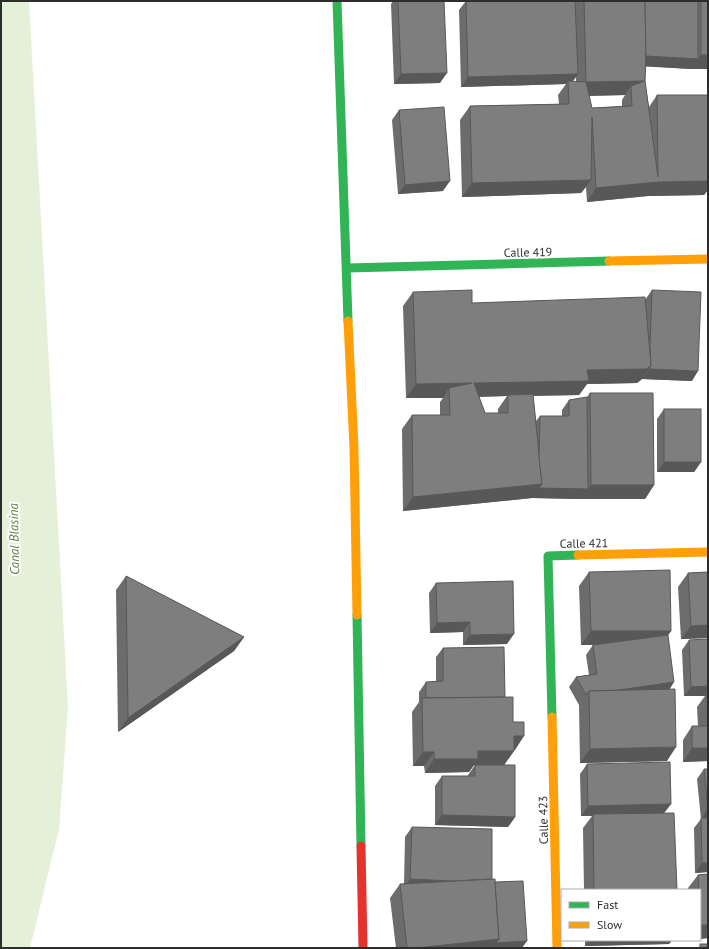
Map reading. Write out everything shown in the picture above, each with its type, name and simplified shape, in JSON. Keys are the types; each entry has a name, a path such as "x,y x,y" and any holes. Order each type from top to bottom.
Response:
{"street":[{"path":"337,1 354,448 364,948"},
{"name":"Calle 419","path":"348,268 708,259"},
{"name":"Calle 421","path":"552,692 548,556 708,552"},
{"name":"Calle 423","path":"552,692 557,948"}],"water":[{"name":"Canal Blasina","path":"1,1 29,1 68,708 59,829 30,948 1,948"}],"building":[{"path":"398,1 444,1 447,73 401,74"},
{"path":"466,1 575,1 578,74 468,77"},
{"path":"584,1 645,1 645,81 586,82"},
{"path":"645,1 698,1 698,59 646,56"},
{"path":"701,1 708,1 708,55 701,55"},
{"path":"568,81 586,82 592,108 632,106 631,86 645,81 658,177 657,95 708,95 708,181 658,182 596,188 592,117 591,180 472,183 470,106 569,104"},
{"path":"444,107 450,181 405,185 399,110"},
{"path":"472,290 472,303 645,297 651,365 647,369 587,370 589,381 474,383 485,413 508,413 508,395 533,394 542,484 413,497 412,415 450,415 449,388 472,383 416,384 413,292"},
{"path":"652,290 701,292 698,371 649,369 651,365 650,346"},
{"path":"590,393 653,393 654,485 591,485"},
{"path":"587,397 588,489 539,488 542,484 539,458 540,416 569,416 569,400"},
{"path":"664,409 701,409 701,462 664,462"},
{"path":"670,570 671,631 591,631 589,572"},
{"path":"708,572 708,625 691,626 688,573"},
{"path":"126,576 244,637 128,718"},
{"path":"513,581 514,634 470,635 470,622 437,623 436,583"},
{"path":"668,635 674,682 619,690 589,691 586,695 576,677 597,674 593,645"},
{"path":"708,639 708,686 691,687 689,640"},
{"path":"504,647 505,697 426,698 426,682 443,681 443,648"},
{"path":"675,689 676,747 590,749 589,691"},
{"path":"707,693 708,693 708,726"},
{"path":"513,697 513,722 524,722 524,736 514,736 514,751 478,751 478,759 434,759 434,752 423,752 422,698"},
{"path":"692,726 708,726 708,748 692,748"},
{"path":"670,762 671,804 588,806 587,764"},
{"path":"475,765 515,765 515,817 442,815 442,776 475,776"},
{"path":"704,769 708,769 708,809"},
{"path":"674,813 677,889 594,889 593,814"},
{"path":"701,818 708,818 708,863 702,863"},
{"path":"412,827 492,829 492,879 452,881 410,879"},
{"path":"708,874 708,925 701,925 701,889 699,889 698,875"},
{"path":"495,879 499,939 407,948 400,884"},
{"path":"523,881 527,941 496,943 499,939 495,882"},
{"path":"700,944 708,944 708,948 700,948"},
{"path":"509,947 509,948 436,948"}],"traffic: fast":[{"path":"337,1 348,321"},
{"path":"348,268 609,261"},
{"path":"552,717 548,556 578,555"},
{"path":"357,615 361,846"}],"traffic: slow":[{"path":"609,261 708,259"},
{"path":"348,321 354,448 357,615"},
{"path":"578,555 708,552"},
{"path":"552,717 557,948"}],"traffic: jam":[{"path":"361,846 363,948"}]}
